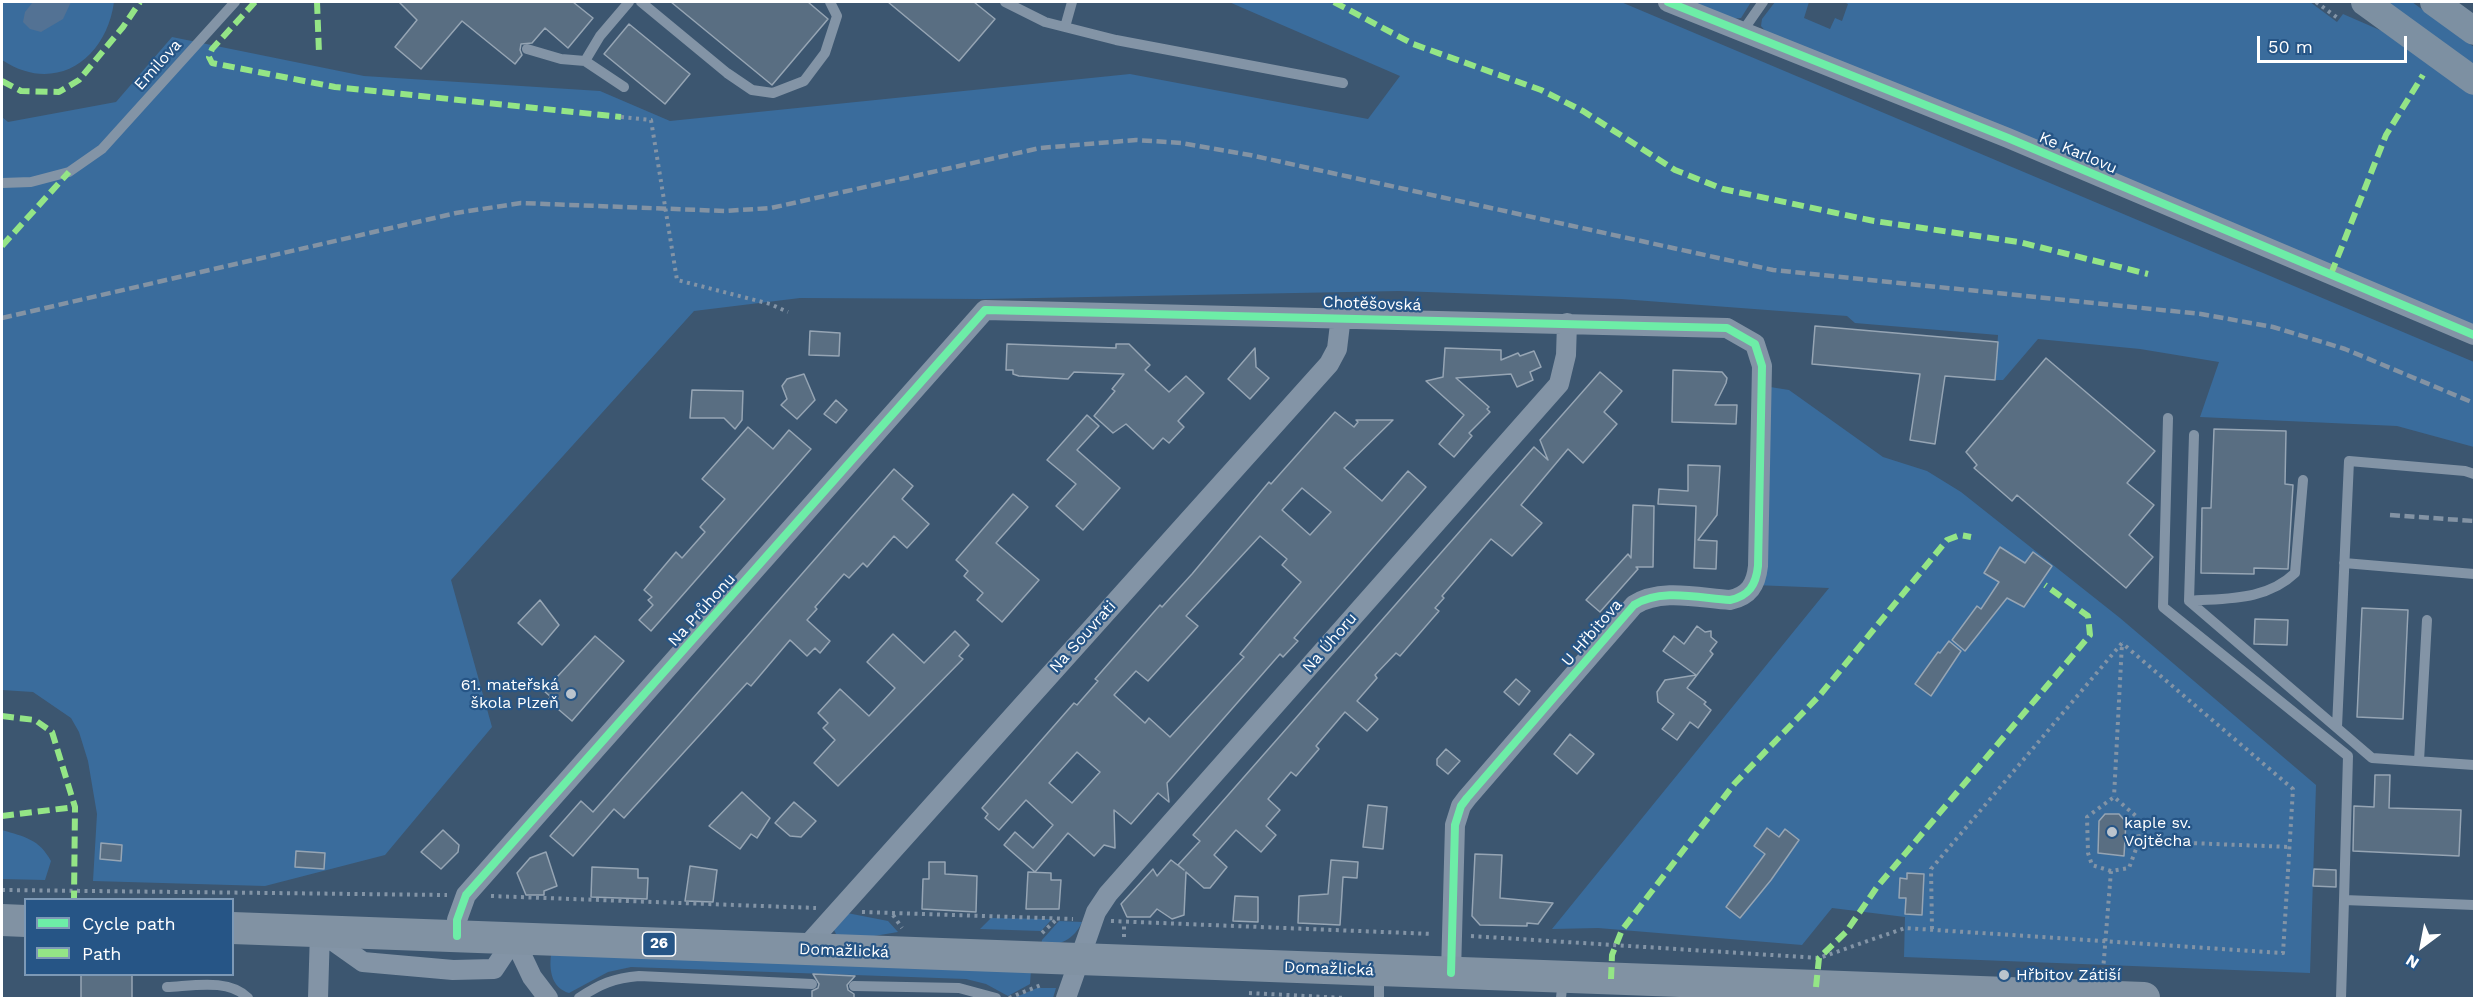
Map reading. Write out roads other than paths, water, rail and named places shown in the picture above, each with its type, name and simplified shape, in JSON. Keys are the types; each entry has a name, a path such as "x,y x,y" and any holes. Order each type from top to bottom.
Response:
{"main road":[{"path":"2365,2 2475,81"},
{"path":"2434,2 2475,31"},
{"path":"2,920 24,921"},
{"name":"Domažlická","path":"234,928 1079,959 1378,985 1451,973 1562,988 2144,999"}],"street":[{"name":"Ke Karlovu","path":"1668,2 2008,138 2475,335"},
{"name":"Chotěšovská","path":"985,310 1341,316 1727,328 1755,344"},
{"name":"Na Průhonu","path":"457,936 457,920 466,895 985,310"},
{"name":"Na Souvrati","path":"804,949 1329,364 1337,349 1341,316"},
{"name":"Na Úhoru","path":"1066,999 1093,920 1108,894 1559,384 1566,356 1567,323"},
{"name":"U Hřbitova","path":"1451,973 1455,825 1461,806 1628,611 1643,600 1665,595 1730,600 1740,598 1754,585 1758,566 1761,406 1764,386 1760,354 1755,344"},
{"path":"320,931 363,962 453,970 494,969 514,939"},
{"path":"318,999 320,931"},
{"path":"514,939 532,976 548,999"}],"lane":[{"name":"Emilova","path":"2,183 31,182 69,171 102,149 235,2"},
{"path":"585,61 600,36 629,2"},
{"path":"640,2 727,73 752,90 773,93 804,81 825,53 837,16 830,2"},
{"path":"1005,2 1045,22 1065,27 1343,83"},
{"path":"1065,27 1072,2"},
{"path":"1742,32 1763,2"},
{"path":"527,49 561,59 585,61 624,87"},
{"path":"2168,418 2163,607 2348,756 2341,999"},
{"path":"2189,601 2194,435"},
{"path":"2337,727 2349,461 2465,471 2475,474"},
{"path":"2189,601 2260,595 2283,584 2295,573 2303,480"},
{"path":"2344,563 2475,574"},
{"path":"2189,601 2372,758 2475,765"},
{"path":"2419,761 2427,620"},
{"path":"2344,900 2475,905"},
{"path":"579,999 601,983 615,978 639,976 812,984"},
{"path":"166,987 225,986 241,991 248,999"},
{"path":"855,986 959,988 996,999"}],"railway":[{"path":"2,318 456,213 521,203 725,211 771,208 1040,148 1136,140 1181,143 1250,155 1773,270 2201,314 2273,327 2345,349 2474,403"},
{"path":"2390,515 2474,521"}],"place":[{"name":"61. mateřská škola Plzeň","path":"571,694"},
{"name":"kaple sv. Vojtěcha","path":"2112,832"},
{"name":"Hřbitov Zátiší","path":"2004,975"}]}
